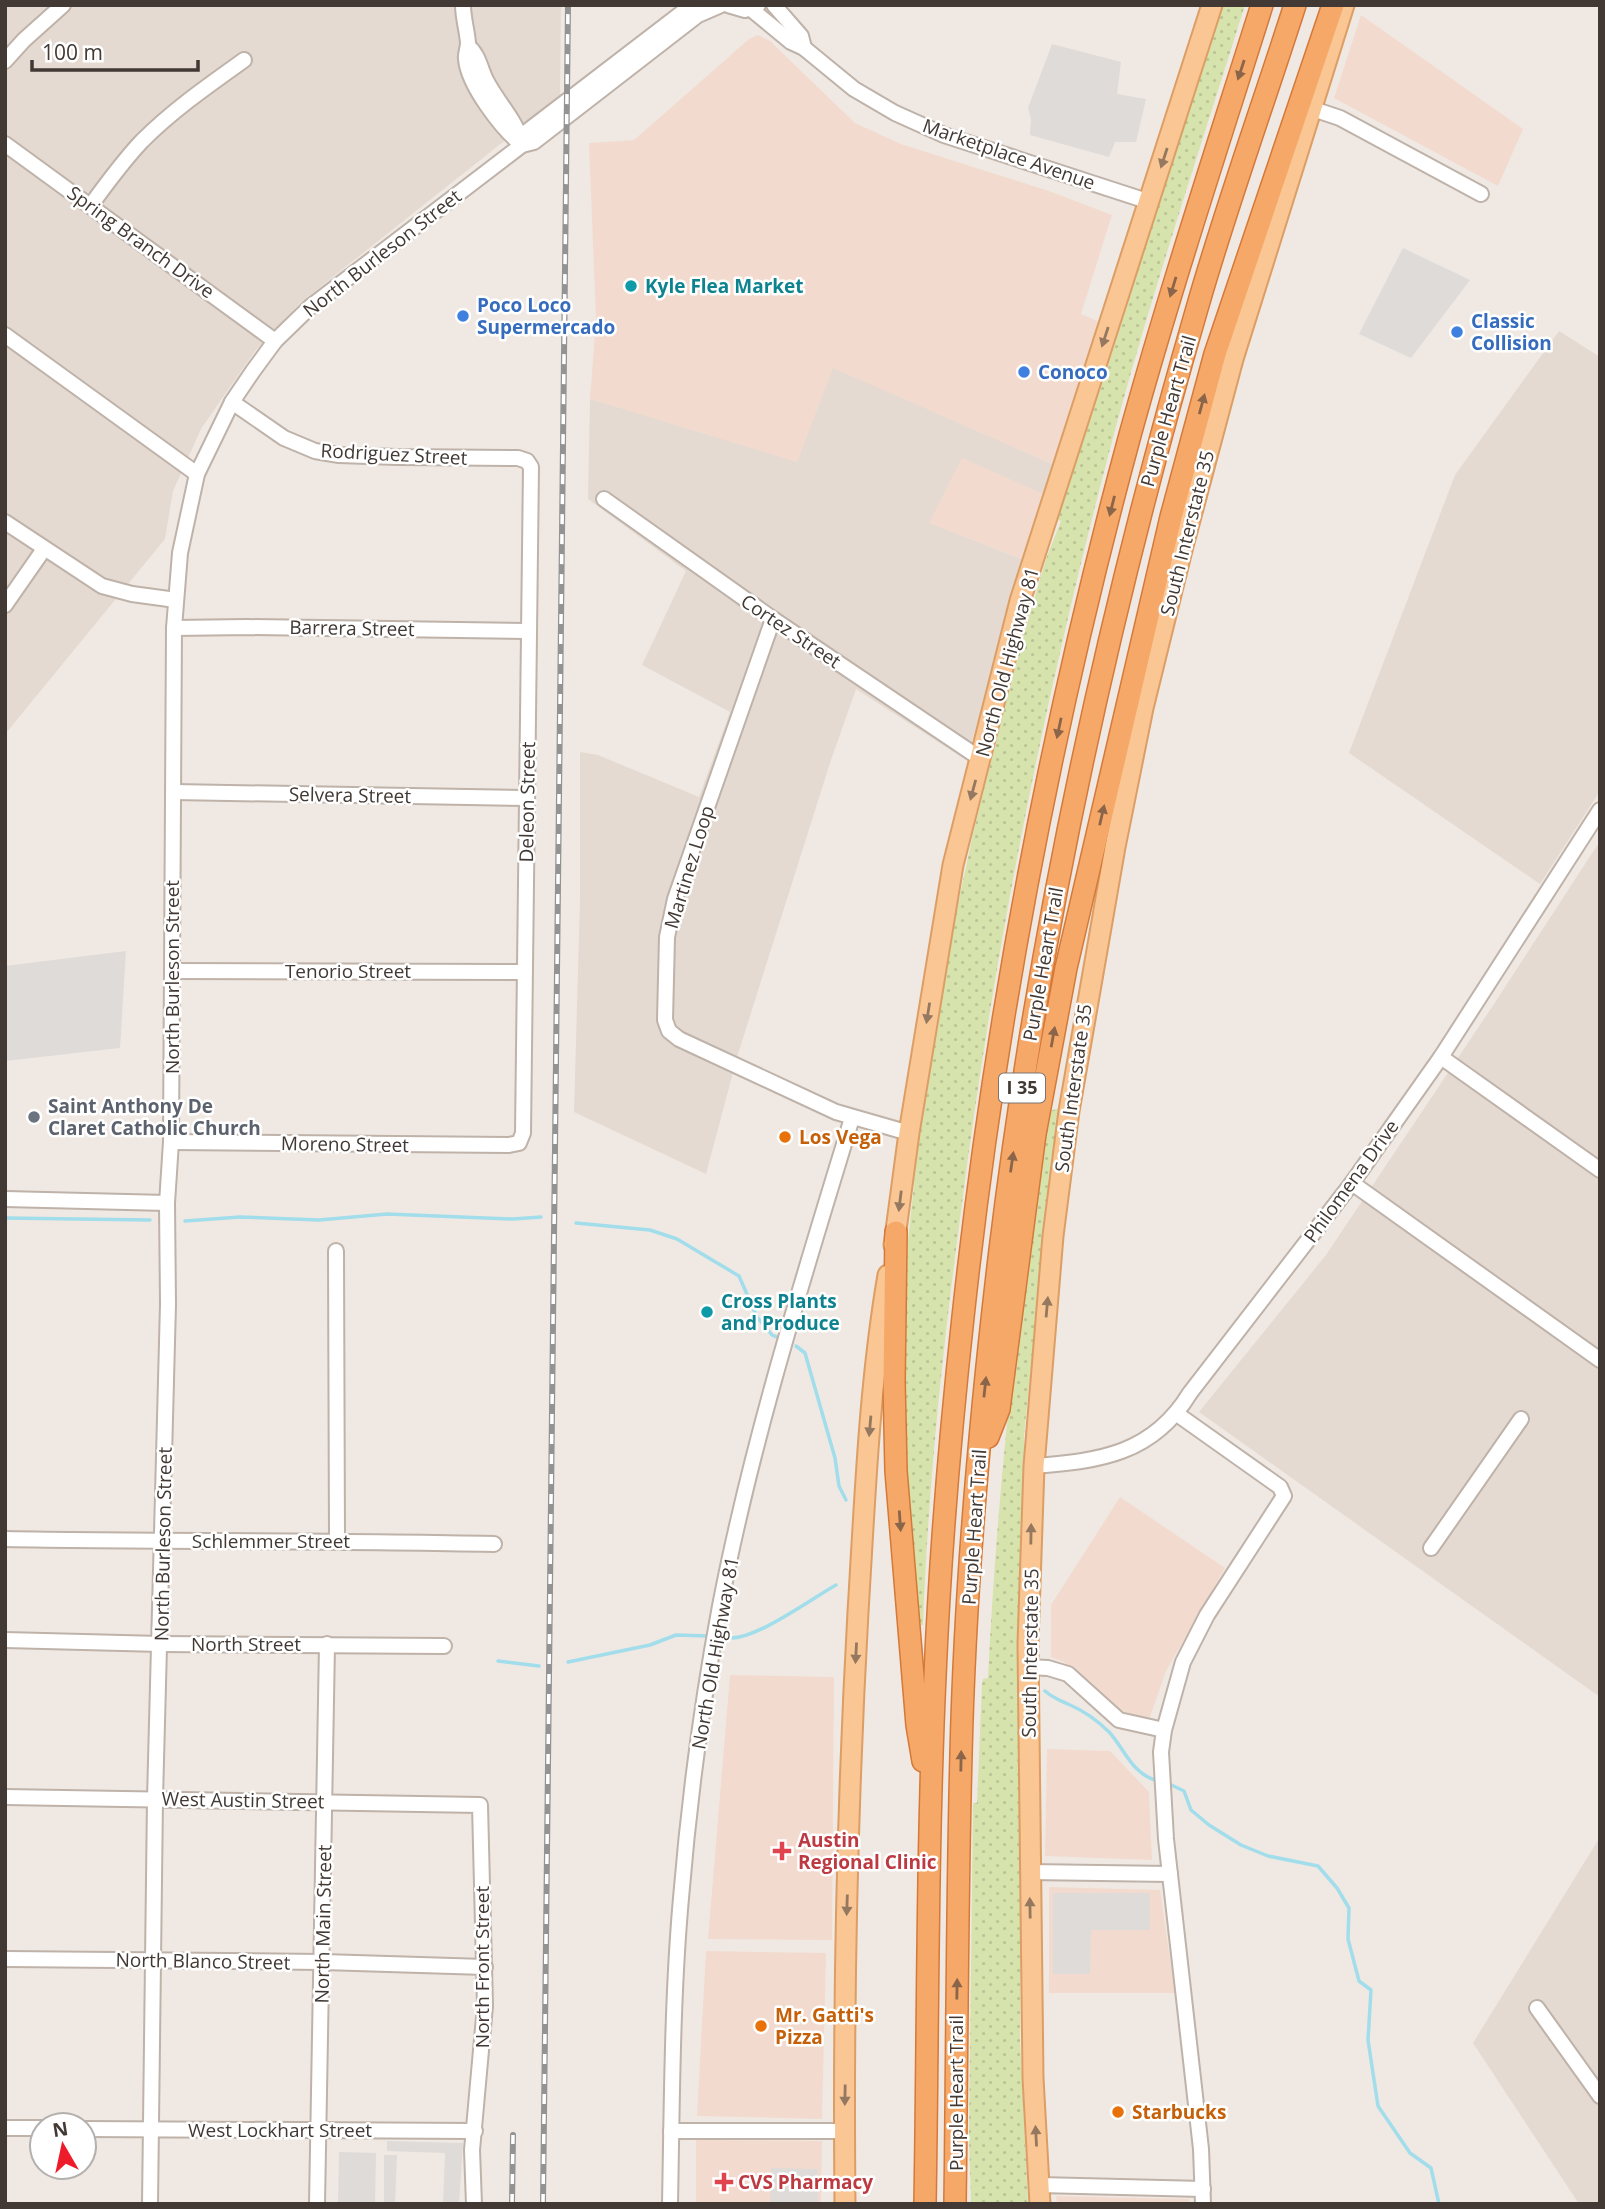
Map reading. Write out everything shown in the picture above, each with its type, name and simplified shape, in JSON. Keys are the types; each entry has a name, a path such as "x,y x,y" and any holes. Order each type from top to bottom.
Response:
{"highway":[{"name":"Purple Heart Trail","path":"925,2204 935,1683 940,1579 957,1381 990,1107 1014,959 1062,712 1127,449 1169,300 1262,5"},
{"name":"Purple Heart Trail","path":"955,2204 961,1753 967,1625 978,1465 1000,1248 1025,1072 1085,744 1151,470 1196,310 1295,5"},
{"path":"978,1465 999,1409 1035,1134 1066,968 1171,517 1215,354 1334,5"},
{"path":"896,1232 896,1471 917,1725 932,1810"}],"main road":[{"path":"1150,202 1212,5"},
{"name":"South Interstate 35","path":"1040,2194 1033,2078 1028,1667 1034,1466 1053,1236 1069,1111 1087,994 1143,708 1208,451 1253,294 1344,5"},
{"name":"North Old Highway 81","path":"909,1133 953,865 1020,601 1150,202"},
{"path":"845,2204 846,1929 854,1694 866,1465 887,1278 909,1133"}],"street":[{"path":"5,61 63,5"},
{"path":"463,5 468,46 466,58 478,91 510,135 522,145"},
{"name":"North Burleson Street","path":"522,145 525,133 692,5"},
{"name":"North Burleson Street","path":"150,2204 155,1799 168,1304 167,1203 171,1142 174,628 180,554 197,474 232,402 275,341 310,307 522,145 534,142 698,15 721,5"},
{"path":"728,5 735,8 755,7"},
{"name":"Marketplace Avenue","path":"774,5 801,36 804,48"},
{"name":"Marketplace Avenue","path":"755,7 791,42 804,48 855,89 895,113 944,135 1150,202"},
{"path":"91,205 117,169 142,141 184,103 244,60"},
{"path":"1313,109 1340,118 1481,194"},
{"name":"Spring Branch Drive","path":"5,144 275,341"},
{"path":"5,335 197,474"},
{"name":"Rodriguez Street","path":"232,402 284,438 315,451 339,455 518,458 527,461"},
{"name":"Deleon Street","path":"519,1143 523,1133 532,507 531,467 527,461"},
{"name":"Cortez Street","path":"604,499 773,619 981,759"},
{"path":"5,522 102,586 132,594 176,600"},
{"path":"5,605 44,550"},
{"name":"Martinez Loop","path":"773,619 675,899 667,937 665,1020 669,1031 679,1039 791,1092 852,1118 909,1133"},
{"name":"Barrera Street","path":"174,628 529,631"},
{"name":"Selvera Street","path":"174,792 527,798"},
{"name":"Philomena Drive","path":"1034,1466 1084,1462 1109,1456 1131,1448 1155,1434 1177,1414 1190,1393 1352,1184 1441,1057 1600,810"},
{"name":"Tenorio Street","path":"172,971 524,972"},
{"path":"1441,1057 1600,1170"},
{"name":"North Old Highway 81","path":"670,2204 681,1900 691,1802 720,1606 761,1427 852,1118"},
{"name":"Moreno Street","path":"171,1142 519,1143"},
{"path":"1352,1184 1600,1360"},
{"path":"5,1199 167,1203"},
{"path":"336,1251 337,1540"},
{"path":"1040,2194 1203,2197 1161,1794 1160,1752 1183,1662 1207,1615 1284,1496 1280,1487 1177,1414"},
{"path":"1431,1548 1521,1419"},
{"name":"Schlemmer Street","path":"5,1539 163,1542 337,1540 494,1544"},
{"name":"North Street","path":"5,1640 444,1646"},
{"name":"North Main Street","path":"317,2204 327,1644"},
{"path":"1028,1667 1048,1668 1068,1674 1119,1720 1164,1730"},
{"name":"West Austin Street","path":"5,1797 480,1805"},
{"name":"North Front Street","path":"466,2204 485,2006 480,1805"},
{"path":"1029,1872 1170,1874"},
{"name":"North Blanco Street","path":"5,1959 152,1959 485,1967"},
{"path":"1537,2008 1597,2088"},
{"path":"5,2128 28,2128"},
{"name":"West Lockhart Street","path":"98,2129 475,2131"},
{"path":"671,2131 844,2131"},
{"name":"North Front Street","path":"471,2171 474,2204"}],"shaded area":[{"path":"5,5 561,5 560,102 503,142 300,303 255,351 201,429 173,491 165,539 6,733"},
{"path":"1361,15 1523,129 1498,186 1334,98"},
{"name":"Kyle Flea Market","path":"758,35 770,41 855,123 901,144 1049,191 1112,215 1081,314 1102,323 1057,466 833,368 797,462 590,399 596,320 589,143 634,140 749,39"},
{"path":"1052,44 1121,62 1117,94 1146,99 1136,142 1115,142 1109,157 1030,135 1031,119 1028,108"},
{"path":"1403,248 1470,280 1411,358 1359,334"},
{"path":"1559,331 1600,357 1600,791 1540,884 1349,753 1455,475"},
{"path":"833,367 1057,466 1048,496 930,523 1027,561 966,760 856,689 738,1054 706,1174 574,1112 580,900 580,752 598,755 699,797 730,712 642,665 686,571 588,499 590,399 636,412"},
{"path":"962,458 1048,496 1027,561 929,523"},
{"path":"1600,841 1600,1697 1199,1412 1326,1255"},
{"path":"126,951 120,1048 5,1061 5,966"},
{"path":"1120,1497 1225,1568 1166,1671 1149,1720 1122,1711 1064,1662 1051,1657 1051,1605"},
{"path":"730,1675 834,1677 832,1940 708,1939"},
{"path":"1047,1749 1110,1751 1149,1792 1152,1860 1045,1856"},
{"path":"1600,1837 1600,2204 1579,2204 1473,2043"},
{"path":"1049,1887 1160,1890 1175,1993 1049,1993"},
{"path":"1053,1893 1150,1893 1150,1930 1091,1930 1090,1974 1053,1974"},
{"path":"706,1951 826,1953 822,2119 697,2116"},
{"path":"696,2140 822,2141 821,2204 696,2204"},
{"path":"387,2141 463,2143 459,2204 443,2204 445,2153 387,2151"},
{"path":"339,2152 376,2153 375,2204 338,2204"},
{"path":"384,2155 397,2155 395,2204 384,2204"},
{"path":"771,2168 818,2169 818,2204 770,2204"},
{"path":"1056,2196 1189,2199 1189,2204 1057,2204"}],"green space":[{"path":"1221,5 1245,5 1118,419 1068,617 1025,816 989,1017 953,1270 928,1523 923,1625 915,1625 902,1487 904,1278 923,1101 949,945 974,830 1018,654 1046,559 1061,521 1056,519 1113,350"},
{"path":"1137,688 1042,1260 1024,1435 1020,2040 1028,2204 971,2204 969,2135 973,1803 977,1803 982,1684 983,1679 988,1678 997,1538 1015,1352 1026,1257 1049,1111 1060,1108 1109,826"}],"waterway":[{"path":"185,1221 240,1217 319,1220 387,1214 513,1219 541,1217"},
{"path":"5,1218 150,1220"},
{"path":"576,1223 650,1230 677,1239 739,1276 757,1317 772,1335 779,1338"},
{"path":"796,1346 805,1353 835,1458 839,1486 846,1500"},
{"path":"730,1638 741,1637 769,1625 836,1585"},
{"path":"568,1662 650,1645 676,1635 708,1636"},
{"path":"498,1661 539,1666"},
{"path":"1045,1691 1100,1724 1141,1773 1158,1781"},
{"path":"1165,1782 1184,1791 1191,1810 1241,1845 1268,1856 1318,1866 1337,1888 1349,1908 1348,1939 1359,1981 1371,1990 1368,2040 1378,2106 1410,2153 1431,2168 1439,2204"}],"railway":[{"path":"543,2204 568,5"},
{"path":"512,2204 513,2135"}],"place":[{"name":"Kyle Flea Market","path":"631,286"},
{"name":"Poco Loco Supermercado","path":"463,316"},
{"name":"Classic Collision","path":"1457,332"},
{"name":"Conoco","path":"1024,372"},
{"name":"Saint Anthony De Claret Catholic Church","path":"34,1117"},
{"name":"Los Vega","path":"785,1137"},
{"name":"Cross Plants and Produce","path":"707,1312"},
{"name":"Austin Regional Clinic","path":"782,1851"},
{"name":"Mr. Gatti's Pizza","path":"761,2026"},
{"name":"Starbucks","path":"1118,2112"},
{"name":"CVS Pharmacy","path":"724,2182"}]}
